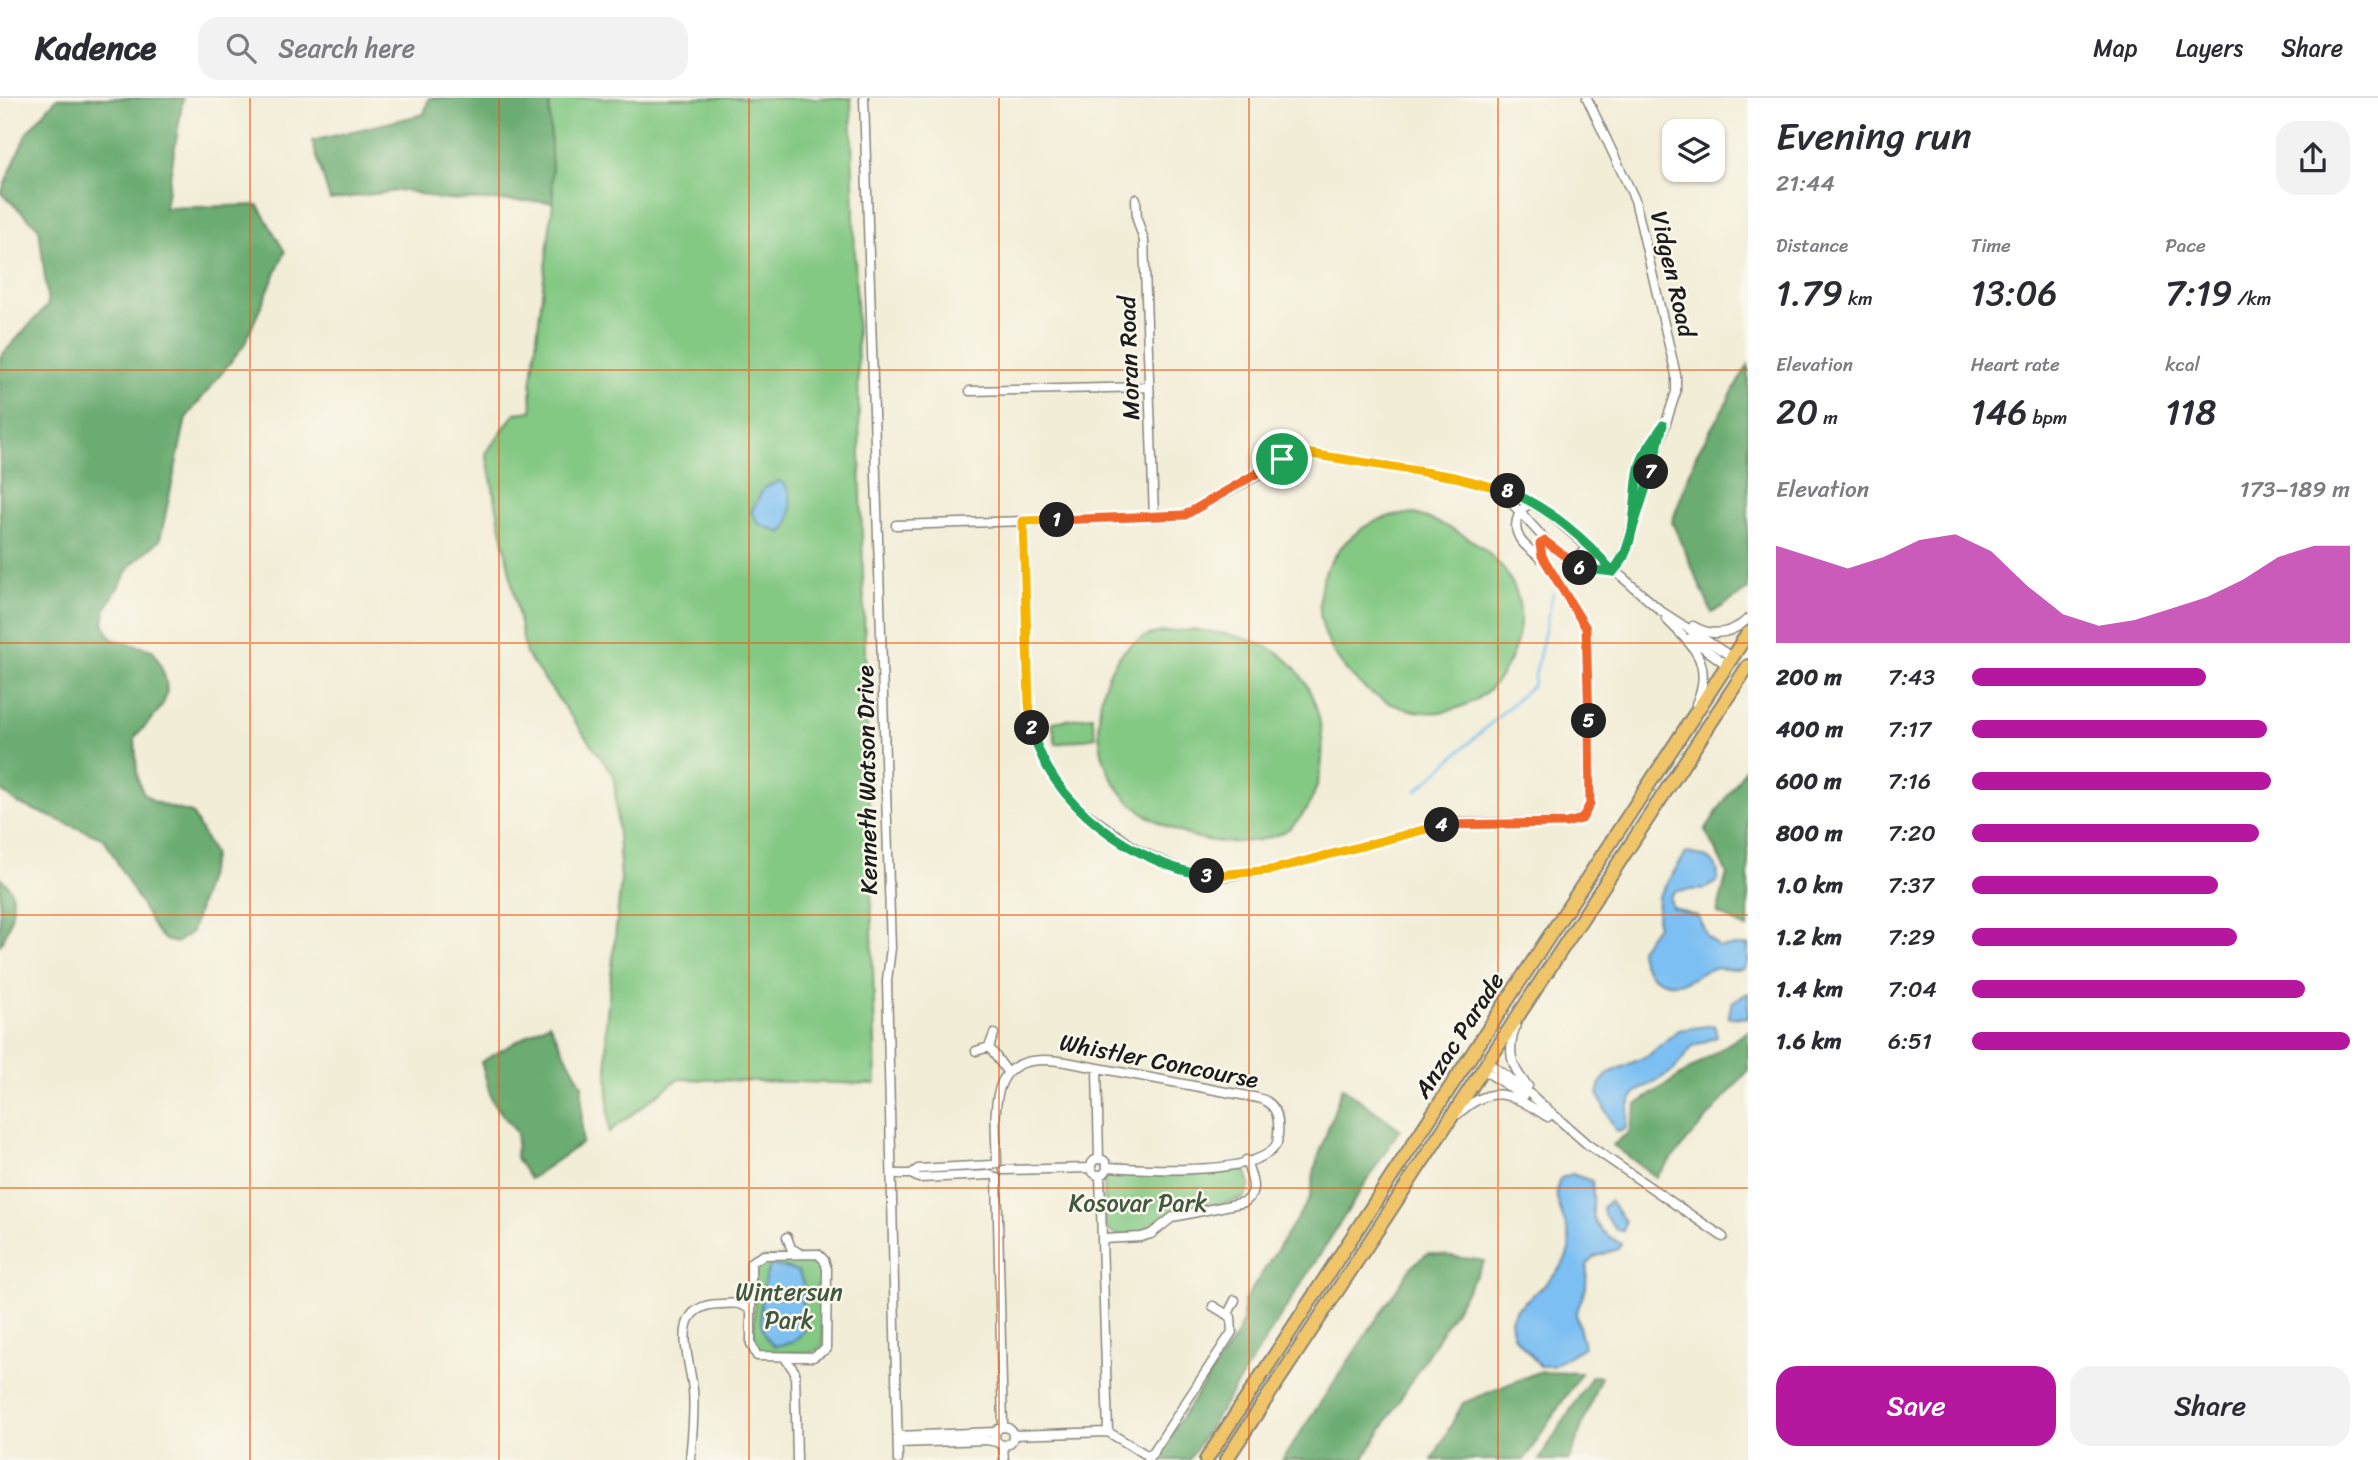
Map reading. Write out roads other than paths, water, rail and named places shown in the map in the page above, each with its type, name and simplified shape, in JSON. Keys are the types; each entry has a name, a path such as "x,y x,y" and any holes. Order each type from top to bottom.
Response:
{"main road":[{"name":"Anzac Parade","path":"1206,1460 1748,632"},
{"path":"1729,661 1747,668"},
{"name":"Anzac Parade","path":"1226,1460 1747,668"},
{"path":"1470,1056 1484,1065"}],"street":[{"name":"Kenneth Watson Drive","path":"864,98 871,362 882,603 898,1460"},
{"name":"Vidgen Road","path":"1587,98 1630,185 1657,290 1677,384 1623,558 1613,572"},
{"name":"Moran Road","path":"1136,199 1137,219 1144,241 1154,517"},
{"path":"970,391 1149,387"},
{"path":"896,525 1180,516 1193,512 1270,469 1292,451 1450,477 1489,486 1533,503 1588,547 1693,641 1729,661"},
{"path":"1489,486 1545,541 1573,564 1591,571 1613,572"},
{"path":"1533,503 1525,505 1519,514 1519,537 1545,562"},
{"path":"1023,521 1029,703 1034,736 1042,757 1063,792 1092,820 1168,865 1212,876 1271,870 1449,823 1566,823 1584,816 1590,804 1587,631 1545,562 1539,549 1545,541"},
{"path":"1573,564 1588,547"},
{"path":"1650,603 1710,633 1731,631 1748,619"},
{"path":"1650,603 1692,646 1702,665 1703,687 1683,732"},
{"path":"1524,1006 1511,1042 1513,1065 1563,1125"},
{"path":"989,1047 994,1034"},
{"path":"976,1051 989,1047"},
{"path":"989,1047 1008,1073 995,1095 998,1166 994,1177 999,1429 1004,1460"},
{"name":"Whistler Concourse","path":"1008,1073 1026,1061 1046,1058 1267,1101 1277,1112 1276,1147 1266,1156 1245,1160"},
{"path":"1484,1065 1563,1125 1723,1237"},
{"path":"1097,1068 1099,1159 1107,1167 1196,1171 1245,1160 1254,1188 1252,1196 1245,1202 1173,1217 1151,1234 1102,1239"},
{"path":"1444,1128 1476,1100 1496,1093 1515,1097 1563,1125"},
{"path":"1091,1168 1092,1163 1099,1159"},
{"path":"911,1174 919,1169 998,1166 1091,1168 1100,1175"},
{"path":"994,1177 998,1166"},
{"path":"1107,1167 1100,1175 1108,1432"},
{"path":"893,1174 911,1174 918,1178 994,1177"},
{"path":"775,1254 783,1247 787,1237 792,1249 801,1254"},
{"path":"775,1254 822,1257 827,1269 828,1345 820,1355 783,1358 761,1357 753,1352 750,1310 752,1260 762,1255 775,1254"},
{"path":"690,1460 694,1406 684,1341 687,1323 706,1306 736,1303 744,1299 750,1291"},
{"path":"1228,1314 1235,1300"},
{"path":"736,1303 750,1310"},
{"path":"1013,1435 1108,1432 1149,1459 1231,1334 1233,1324 1228,1314 1213,1306"},
{"path":"794,1372 797,1363 806,1357"},
{"path":"783,1358 792,1363 794,1372 797,1460"},
{"path":"898,1440 999,1429 1009,1429 1013,1435"},
{"path":"898,1440 987,1440 1000,1444 1010,1443 1013,1435"}],"water":[{"path":"779,481 788,491 791,506 789,521 782,533 759,524 751,512 764,488"},
{"path":"1686,853 1710,860 1717,868 1717,882 1704,889 1675,891 1670,898 1672,907 1698,916 1707,936 1719,947 1748,945 1748,961 1744,969 1711,969 1686,981 1669,983 1661,981 1649,972 1644,966 1640,949 1657,926 1658,897"},
{"path":"1748,993 1748,1018 1728,1017 1732,1002"},
{"path":"1714,1025 1717,1037 1693,1046 1673,1071 1635,1093 1629,1105 1626,1128 1619,1132 1614,1128 1598,1095 1601,1082 1609,1073 1649,1055 1678,1030"},
{"path":"1572,1174 1592,1181 1596,1223 1621,1244 1618,1249 1594,1257 1587,1265 1586,1287 1576,1314 1584,1347 1552,1366 1540,1366 1513,1335 1511,1319 1515,1311 1557,1272 1567,1256 1569,1236 1559,1207 1557,1187 1561,1178"},
{"path":"1610,1201 1625,1221 1623,1231 1617,1230 1604,1215 1603,1207"},
{"path":"771,1265 798,1271 803,1283 803,1332 793,1342 775,1346 768,1340 761,1320 764,1284"}],"waterway":[{"path":"1416,791 1533,685 1553,593"}],"park label":[{"name":"Kosovar Park","path":"1138,1203"},
{"name":"Wintersun Park","path":"789,1306"}]}
